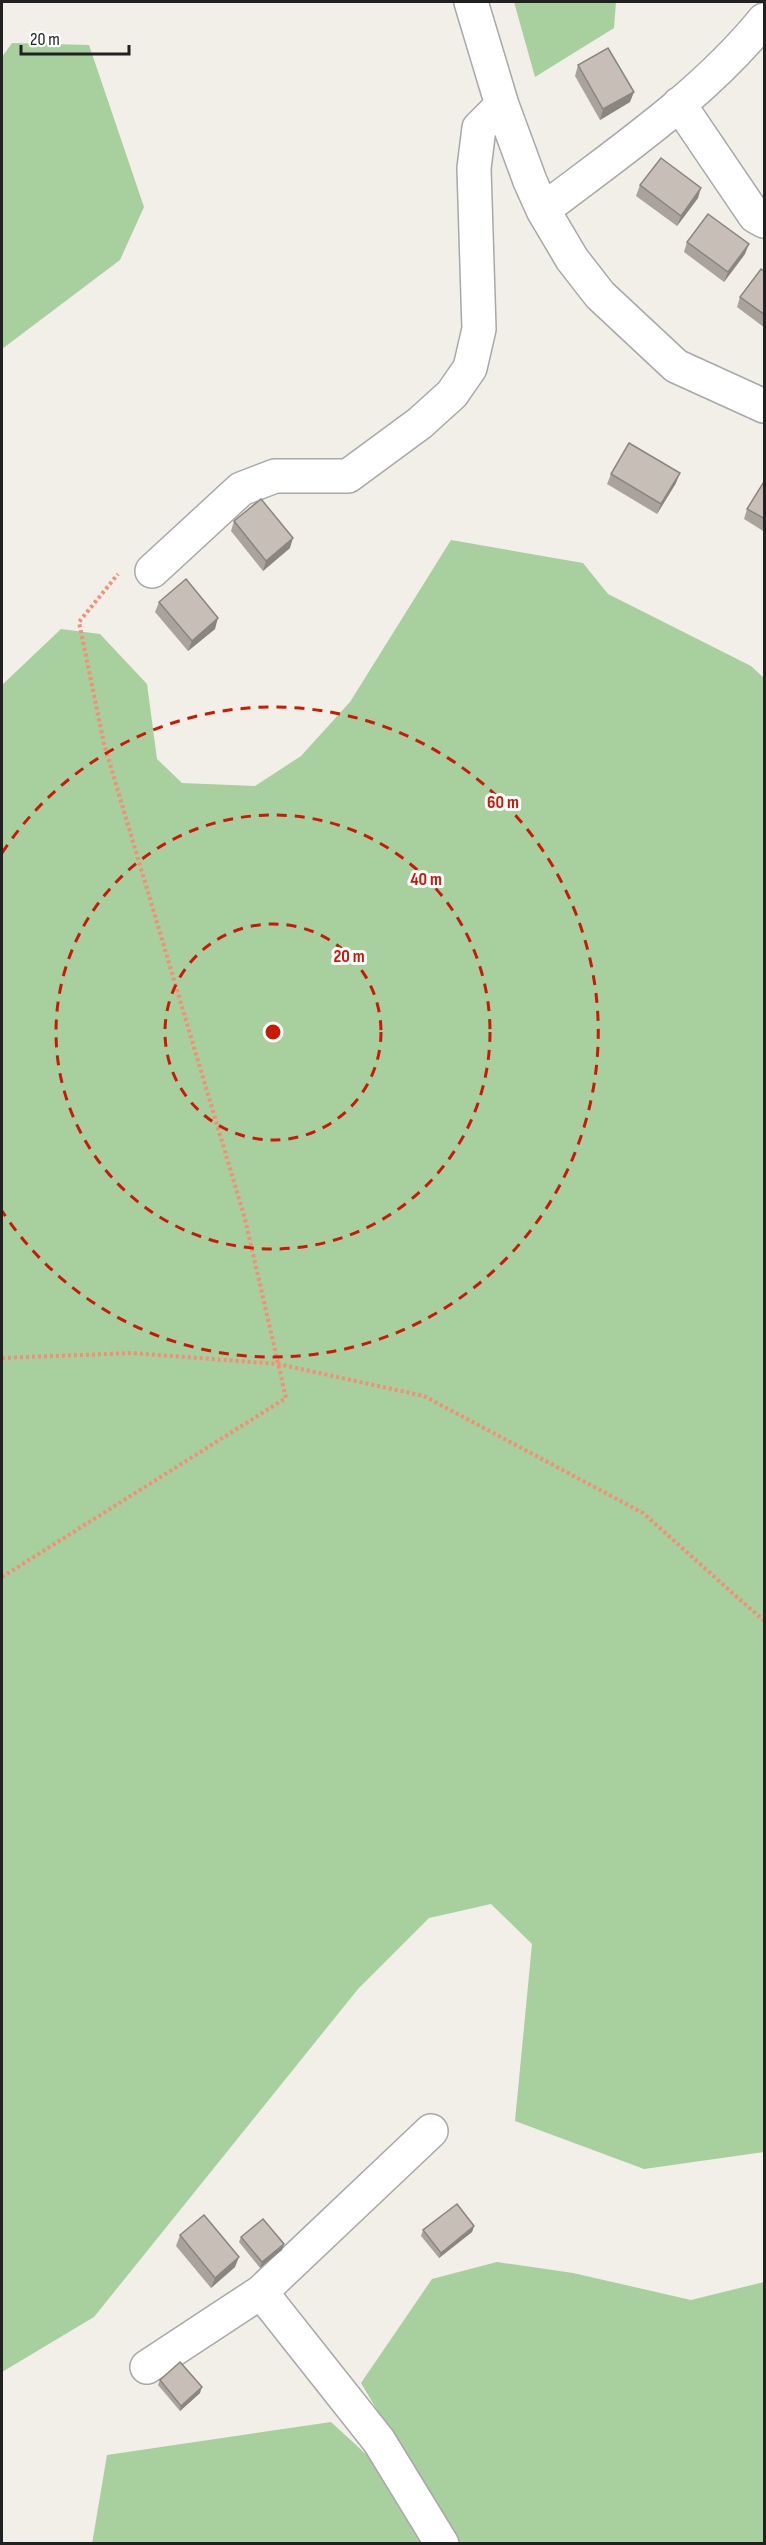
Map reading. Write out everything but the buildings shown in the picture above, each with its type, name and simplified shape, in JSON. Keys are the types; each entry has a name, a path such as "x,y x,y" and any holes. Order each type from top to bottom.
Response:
{"street":[{"path":"471,2 502,105 530,181 543,210 572,259 600,294 676,366 765,406"},
{"path":"543,210 679,104 738,52 765,20"},
{"path":"679,104 755,216 765,221"},
{"path":"152,571 241,489 275,476 348,476 420,423 452,394 470,368 479,329 474,168 479,128 502,105"},
{"path":"147,2367 261,2292 430,2131"},
{"path":"261,2292 379,2441 442,2544"}],"path":[{"path":"2,1577 286,1398 245,1219 104,744 79,622 120,572 152,571"},
{"path":"2,1358 132,1353 278,1364 424,1396 643,1513 765,1621"}],"green space":[{"path":"514,2 616,2 614,28 535,77"},
{"path":"12,43 89,45 144,207 120,260 2,349 2,57"},
{"path":"451,540 583,563 608,594 751,666 764,678 764,2152 644,2169 515,2121 532,1944 491,1904 429,1918 358,1989 94,2317 2,2372 2,685 61,629 100,634 147,684 157,759 182,783 255,786 301,756 350,702"},
{"path":"497,2262 573,2273 691,2300 764,2282 764,2543 456,2543 361,2383 432,2279"},
{"path":"331,2422 392,2478 431,2544 92,2544 107,2455"}]}
